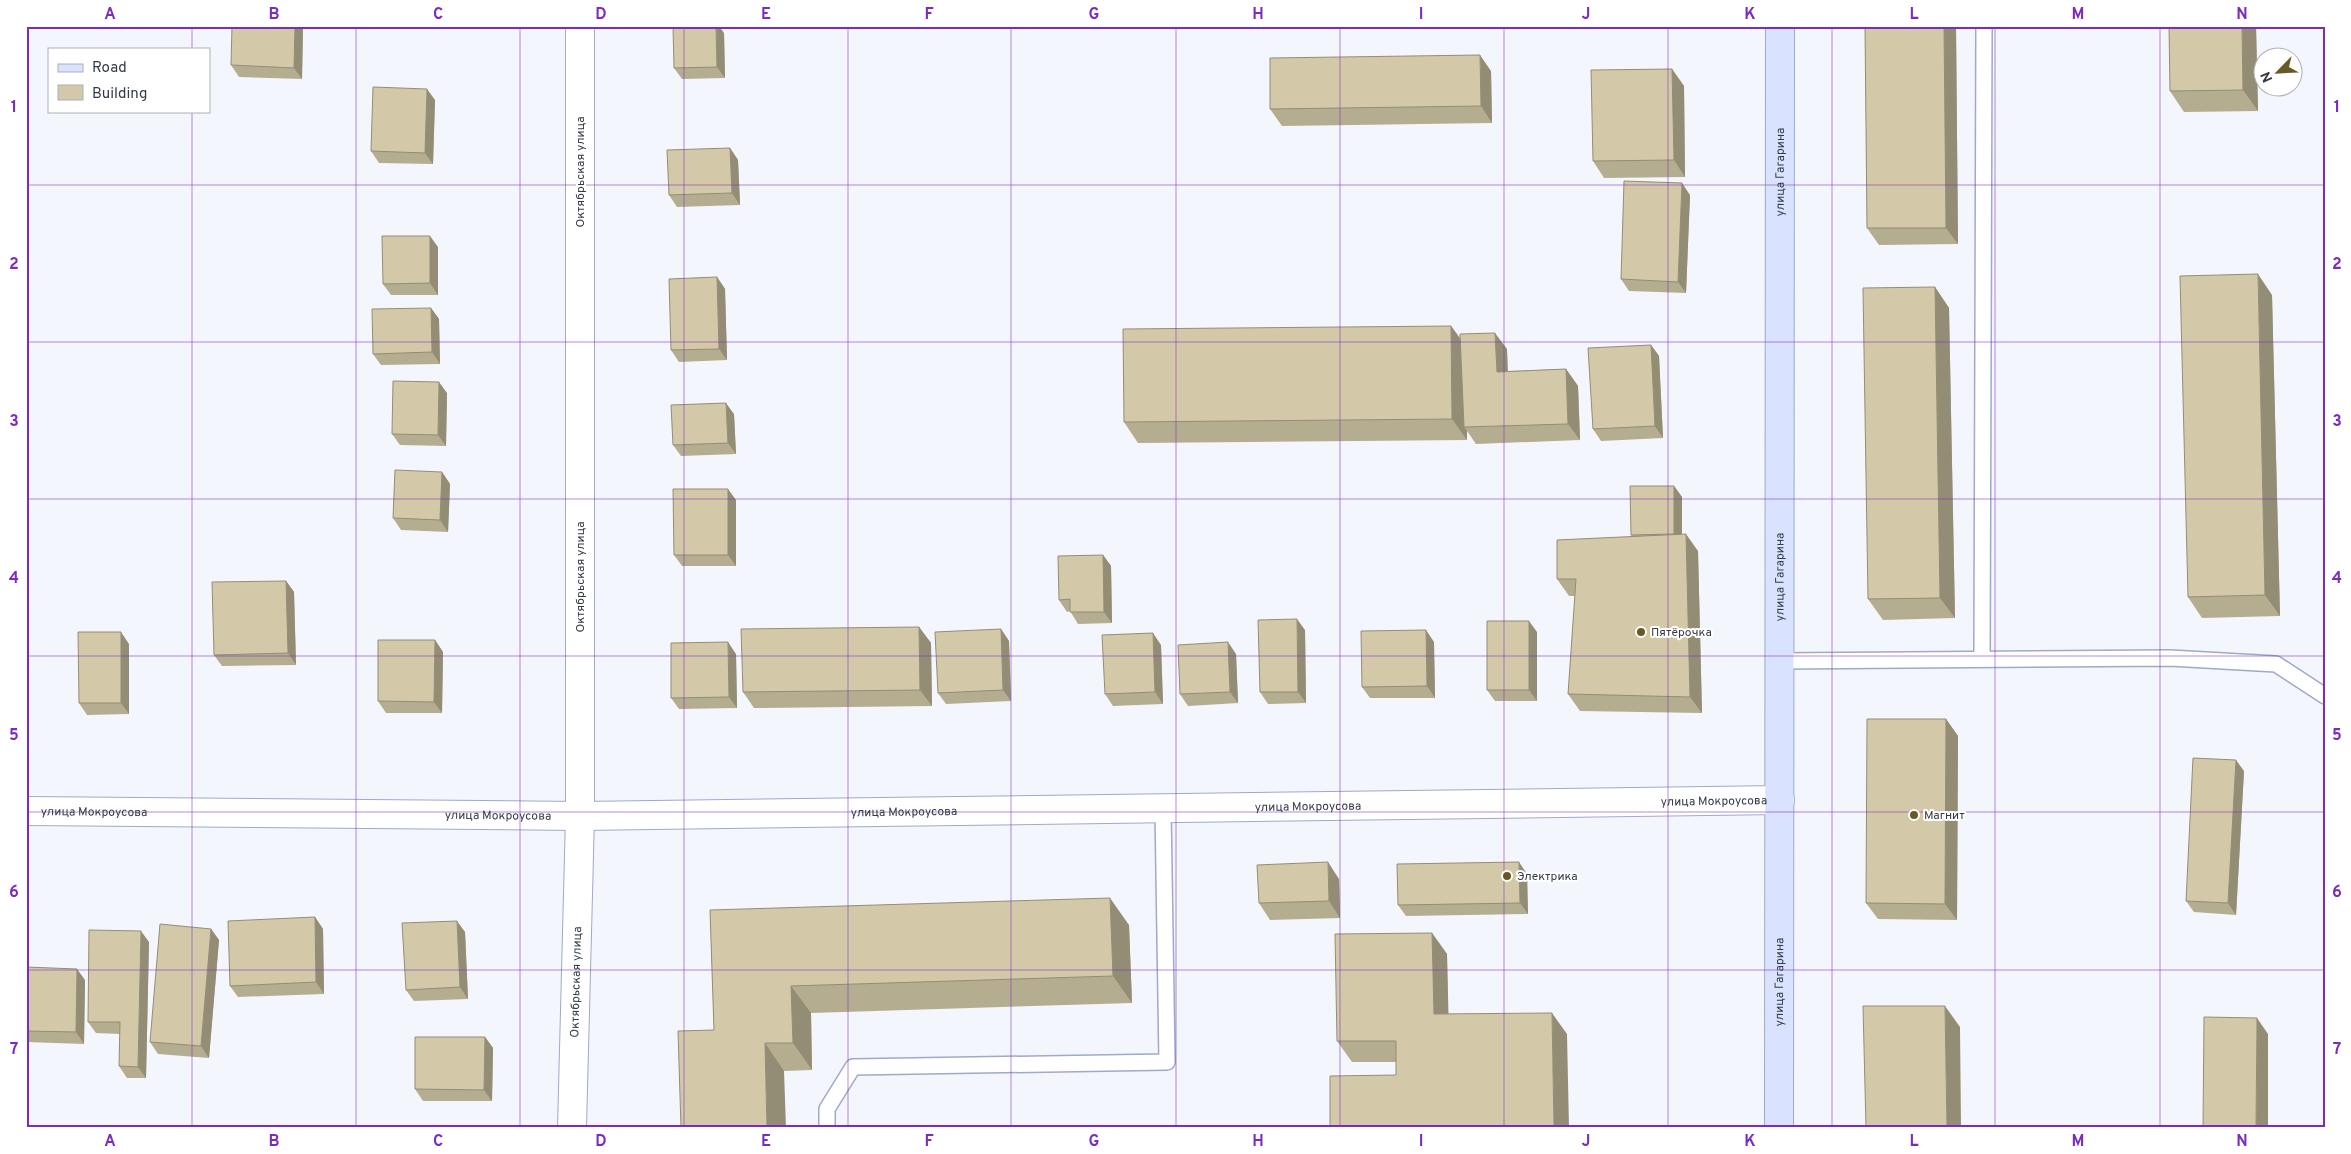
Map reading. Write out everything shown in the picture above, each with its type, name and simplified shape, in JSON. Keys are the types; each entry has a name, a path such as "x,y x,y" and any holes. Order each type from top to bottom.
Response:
{"main road":[{"name":"улица Гагарина","path":"1779,1128 1780,26"}],"street":[{"name":"Октябрьская улица","path":"572,1128 580,816 580,26"},
{"name":"улица Мокроусова","path":"26,811 580,816 1780,800"}],"lane":[{"path":"1982,659 1984,26"},
{"path":"1780,661 2170,658 2276,664 2325,696"},
{"path":"826,1128 827,1109 853,1067 1166,1062 1163,809"}],"building":[{"path":"232,26 295,26 294,68 231,65"},
{"path":"673,26 716,26 717,67 674,68"},
{"path":"1865,26 1944,26 1946,228 1867,228"},
{"path":"2169,26 2242,26 2243,90 2170,91"},
{"path":"1480,55 1481,106 1270,109 1270,58"},
{"path":"1672,69 1674,160 1593,161 1591,70"},
{"path":"373,87 427,89 425,153 371,151"},
{"path":"730,148 732,193 669,195 667,150"},
{"path":"1624,181 1682,183 1678,282 1621,279"},
{"path":"382,236 430,236 430,283 383,284"},
{"path":"2258,274 2265,595 2188,597 2180,276"},
{"path":"717,277 719,349 671,350 669,279"},
{"path":"1935,287 1940,598 1868,599 1863,288"},
{"path":"431,308 432,352 373,354 372,309"},
{"path":"1451,326 1452,419 1124,422 1123,329"},
{"path":"1495,333 1497,372 1566,369 1568,424 1464,427 1460,334"},
{"path":"1651,345 1655,426 1593,429 1588,348"},
{"path":"393,381 439,382 438,435 392,434"},
{"path":"726,403 728,443 673,445 671,405"},
{"path":"395,470 442,472 440,520 393,518"},
{"path":"1630,486 1674,486 1674,534 1631,535"},
{"path":"673,489 728,489 728,555 674,555"},
{"path":"1686,534 1690,697 1568,694 1576,579 1557,579 1557,540"},
{"path":"1103,555 1104,612 1070,612 1070,599 1059,600 1058,556"},
{"path":"286,581 288,653 214,655 212,582"},
{"path":"1297,619 1298,692 1260,692 1258,620"},
{"path":"1487,621 1529,621 1529,690 1487,690"},
{"path":"919,627 920,690 743,692 741,629"},
{"path":"1001,629 1003,690 938,693 935,632"},
{"path":"1426,630 1427,686 1362,687 1361,631"},
{"path":"78,632 121,632 121,703 79,703"},
{"path":"1153,633 1155,692 1105,694 1102,635"},
{"path":"378,640 435,640 434,702 378,701"},
{"path":"728,642 729,697 671,698 671,643"},
{"path":"1228,642 1230,692 1180,694 1178,645"},
{"path":"1867,719 1946,719 1945,904 1866,903"},
{"path":"2193,758 2236,760 2228,903 2186,901"},
{"path":"1328,862 1329,901 1259,903 1257,865"},
{"path":"1519,862 1520,903 1398,905 1397,864"},
{"path":"1110,898 1113,976 791,986 793,1043 765,1043 767,1128 681,1128 678,1031 714,1030 710,910"},
{"path":"315,917 316,982 230,986 228,921"},
{"path":"457,921 460,987 406,990 402,923"},
{"path":"160,924 211,929 201,1046 150,1042"},
{"path":"89,930 141,931 138,1067 119,1066 120,1022 88,1022"},
{"path":"1432,933 1434,1014 1552,1013 1554,1128 1330,1128 1330,1076 1396,1075 1396,1041 1337,1041 1335,934"},
{"path":"26,967 77,969 76,1032 26,1031"},
{"path":"1863,1006 1945,1006 1947,1128 1866,1128"},
{"path":"2204,1017 2257,1018 2256,1128 2203,1128"},
{"path":"415,1037 485,1037 484,1090 415,1089"}],"place":[{"name":"Пятёрочка","path":"1641,632"},
{"name":"Магнит","path":"1914,815"},
{"name":"Электрика","path":"1507,876"}]}
